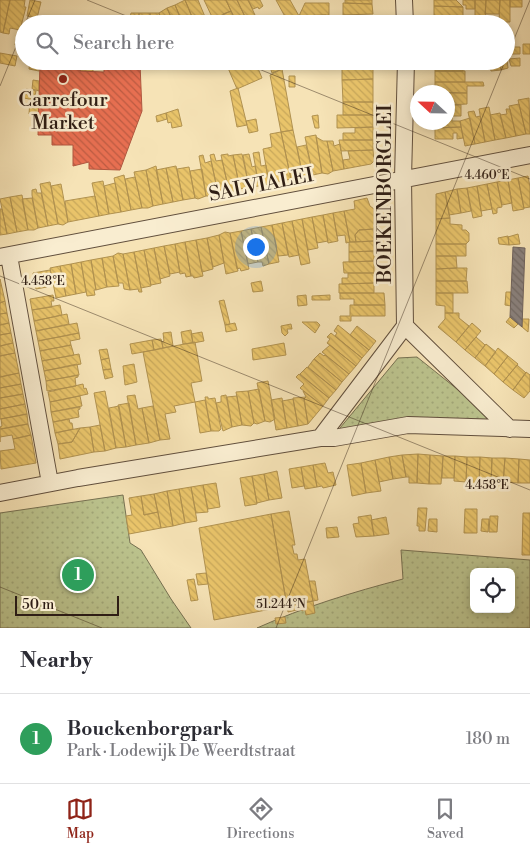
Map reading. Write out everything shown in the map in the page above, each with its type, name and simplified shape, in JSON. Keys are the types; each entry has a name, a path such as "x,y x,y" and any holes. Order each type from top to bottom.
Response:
{"street":[{"path":"404,0 405,15"},
{"name":"BOEKENBORGLEI","path":"405,326 403,178 406,70"},
{"name":"SALVIALEI","path":"5,257 530,154"},
{"path":"5,257 50,483"},
{"path":"320,438 405,326 510,429"},
{"path":"0,493 50,483 408,425 530,429"}],"green space":[{"path":"417,357 487,413 488,426 335,434 398,358"},
{"path":"123,495 130,543 141,550 191,628 0,628 0,513"},
{"path":"401,550 530,560 530,628 257,628 329,600 403,579"}],"building: Homes":[{"path":"0,0 10,0 3,33 0,32"},
{"path":"10,0 25,0 24,7 26,7 24,15 15,15 15,29 10,28 9,34 3,33"},
{"path":"30,0 41,2 38,15 27,15"},
{"path":"185,0 198,0 204,15 191,15"},
{"path":"185,0 191,15 179,15 175,5"},
{"path":"204,0 226,0 231,11 222,15 211,15"},
{"path":"226,0 237,0 244,15 233,15"},
{"path":"237,0 248,0 255,15 244,15"},
{"path":"248,0 260,0 263,6 259,9 258,7 253,9"},
{"path":"276,0 290,0 298,15 284,15"},
{"path":"345,0 372,0 372,4 345,3"},
{"path":"434,0 456,0 463,7 434,6"},
{"path":"463,0 475,0 475,9 466,9 466,5 463,5"},
{"path":"475,0 486,0 485,15 475,15"},
{"path":"486,0 500,0 499,14 485,14"},
{"path":"500,0 510,0 510,15 499,15"},
{"path":"510,0 522,0 522,7 510,7"},
{"path":"305,3 329,3 329,15 299,15"},
{"path":"343,3 372,4 373,14 343,15"},
{"path":"175,5 179,15 170,15 167,8"},
{"path":"434,6 463,7 463,15 434,15"},
{"path":"167,8 170,15 160,15 159,13"},
{"path":"231,11 233,15 224,15"},
{"path":"131,13 139,13 139,15 131,15"},
{"path":"139,13 150,13 150,15 139,15"},
{"path":"150,13 159,13 160,15 150,15"},
{"path":"523,44 530,44 530,54 523,54"},
{"path":"515,47 520,47 520,54 515,54"},
{"path":"0,53 15,56 15,66 0,63"},
{"path":"515,58 520,58 520,66 515,66"},
{"path":"93,70 93,72 80,71"},
{"path":"229,70 259,70 262,78 237,89"},
{"path":"282,70 293,130 281,132 270,75"},
{"path":"342,70 373,70 373,79 342,80"},
{"path":"435,70 463,70 463,71"},
{"path":"435,71 465,71 465,82 435,82"},
{"path":"289,76 295,76 295,87 289,87"},
{"path":"373,79 373,102 343,102 342,80"},
{"path":"33,80 39,81 39,91 32,89"},
{"path":"435,82 483,82 484,86 467,86 467,93 455,93 455,85 435,85"},
{"path":"238,88 247,125 237,127 230,91"},
{"path":"26,89 36,91 34,100 24,98"},
{"path":"455,93 467,93 467,104 455,105"},
{"path":"529,98 530,134 526,134 518,100"},
{"path":"30,101 39,102 38,123 34,123 34,114 29,114"},
{"path":"343,102 373,102 373,115 343,115"},
{"path":"519,104 526,134 516,136 509,106"},
{"path":"455,105 461,105 461,116 455,116"},
{"path":"489,107 495,140 485,142 479,109"},
{"path":"178,109 182,126 172,128 171,122 168,123 166,113"},
{"path":"506,109 510,109 516,136 506,138 500,115 507,114"},
{"path":"474,111 476,117 480,116 485,142 475,144 468,112"},
{"path":"166,113 167,119 157,122 156,116"},
{"path":"500,113 506,138 495,140 490,115"},
{"path":"318,115 319,128 315,128 312,116"},
{"path":"337,115 373,115 373,127 337,128"},
{"path":"470,118 475,144 465,146 460,121"},
{"path":"256,119 258,131 249,133 246,121"},
{"path":"455,121 460,121 461,127 455,127"},
{"path":"373,127 373,140 343,140 343,133 355,133 355,128"},
{"path":"455,127 461,127 463,138 457,139 457,133 453,133 453,139 435,139 435,130 455,130"},
{"path":"293,130 303,177 291,179 281,132"},
{"path":"281,132 291,179 269,184 263,149 272,147 270,134"},
{"path":"316,135 322,173 313,175 305,137"},
{"path":"316,137 327,141 333,171 328,174 322,173"},
{"path":"339,140 373,140 373,150 341,151"},
{"path":"327,141 333,141 334,146 340,144 344,169 333,171"},
{"path":"306,145 313,175 303,177 297,147"},
{"path":"373,150 374,161 371,164 344,169 343,160 350,159 348,151"},
{"path":"259,152 261,166 266,165 269,184 259,186 253,153"},
{"path":"214,154 216,161 222,160 229,191 226,193 218,193 210,155"},
{"path":"228,154 228,156 233,155 240,189 236,191 229,191 221,155"},
{"path":"242,154 249,187 240,189 233,155"},
{"path":"249,154 252,167 255,166 259,186 249,187 243,155"},
{"path":"203,155 205,163 211,161 218,193 215,196 206,196 199,156"},
{"path":"156,166 163,204 153,206 146,170"},
{"path":"176,166 183,200 173,202 166,168"},
{"path":"189,167 195,198 183,200 177,169"},
{"path":"166,168 173,202 163,204 156,170"},
{"path":"202,169 206,196 198,199 195,198 190,171"},
{"path":"146,170 153,206 142,208 134,172"},
{"path":"124,175 131,210 121,212 114,178"},
{"path":"528,176 530,207 524,208 518,178"},
{"path":"135,177 142,208 131,210 125,179"},
{"path":"518,178 524,209 513,211 508,180"},
{"path":"508,180 512,203 502,205 497,182"},
{"path":"103,181 109,214 99,216 92,183"},
{"path":"50,182 58,224 48,226 40,184"},
{"path":"497,182 502,207 497,208 497,213 493,214 487,184"},
{"path":"115,183 121,212 109,214 104,186"},
{"path":"61,184 68,222 63,225 58,224 51,186"},
{"path":"487,184 492,209 481,211 477,186"},
{"path":"477,186 482,216 473,218 467,188"},
{"path":"467,188 471,211 461,213 457,189"},
{"path":"36,189 37,193 41,193 48,226 38,228 32,195 32,190"},
{"path":"457,189 461,213 449,215 445,192"},
{"path":"445,192 450,218 436,219 436,194"},
{"path":"22,195 28,230 17,232 10,197"},
{"path":"95,196 99,216 68,222 65,201"},
{"path":"10,197 17,232 7,234 0,199"},
{"path":"32,198 38,228 28,230 22,199"},
{"path":"367,198 370,206 374,209 374,229 359,230 355,235 356,242 350,242 344,211 355,209 354,201"},
{"path":"0,209 2,209 7,234 0,235"},
{"path":"344,211 350,242 346,243 345,235 337,236 333,213"},
{"path":"333,213 338,241 328,243 323,215"},
{"path":"323,215 328,241 317,243 312,217"},
{"path":"312,217 318,248 308,250 302,219"},
{"path":"450,218 450,224 462,225 462,230 466,230 469,233 469,241 466,244 436,244 436,219"},
{"path":"302,219 310,263 301,265 292,221"},
{"path":"292,221 299,255 289,257 282,223"},
{"path":"282,223 288,255 278,256 272,225"},
{"path":"272,225 279,262 269,264 261,227"},
{"path":"261,227 269,264 263,266 262,262 258,262 251,229"},
{"path":"251,229 258,262 248,264 241,231"},
{"path":"374,229 374,241 356,242 355,235 359,230"},
{"path":"241,231 249,269 241,271 240,268 237,269 230,233"},
{"path":"225,232 230,233 238,271 226,274 219,235"},
{"path":"518,234 520,244 509,245 508,237"},
{"path":"219,235 224,263 213,267 207,238"},
{"path":"508,236 509,245 499,244 498,238"},
{"path":"207,238 213,269 202,272 196,240"},
{"path":"196,240 203,276 194,278 191,276 185,242"},
{"path":"374,241 374,251 349,252 349,242"},
{"path":"185,242 191,276 186,277 185,273 180,274 175,244"},
{"path":"175,244 180,272 170,274 164,246"},
{"path":"436,244 466,244 466,256 436,256"},
{"path":"164,246 170,276 160,279 154,248"},
{"path":"154,248 161,283 151,285 144,250"},
{"path":"144,250 151,286 141,288 134,252"},
{"path":"374,251 374,261 349,262 349,252"},
{"path":"134,252 142,292 139,292 138,289 130,290 123,254"},
{"path":"118,253 123,254 130,290 124,289 123,283 118,283 113,256"},
{"path":"113,256 119,286 107,287 102,258"},
{"path":"436,256 456,256 457,268 436,269"},
{"path":"102,258 107,287 96,290 91,260"},
{"path":"91,260 96,290 94,290 95,295 87,296 81,262"},
{"path":"374,261 374,273 344,273 343,262"},
{"path":"81,262 86,292 76,294 71,264"},
{"path":"71,264 76,294 66,296 60,266"},
{"path":"60,266 66,296 56,298 50,268"},
{"path":"467,268 466,281 436,281 436,269"},
{"path":"50,270 53,282 47,283 47,287 36,289 33,273"},
{"path":"348,273 374,273 376,276 374,283 342,284 342,278 348,278"},
{"path":"0,279 5,301 0,303"},
{"path":"261,281 263,291 253,292 251,283"},
{"path":"436,281 467,281 468,293 436,293"},
{"path":"374,283 374,293 339,293 339,284"},
{"path":"506,292 511,292 511,306 505,305"},
{"path":"340,293 384,293 385,305 354,305 354,299 340,299"},
{"path":"436,293 453,293 453,313 445,313 445,306 436,305"},
{"path":"53,295 52,307 32,310 30,299"},
{"path":"306,295 307,305 298,306 297,296"},
{"path":"330,295 330,300 312,300 312,296"},
{"path":"224,300 230,324 225,325 219,301"},
{"path":"5,301 7,313 0,314 0,303"},
{"path":"60,305 62,315 34,321 32,310"},
{"path":"350,305 385,305 385,316 351,316 351,321 340,321 340,316 350,316"},
{"path":"7,313 9,323 0,325 0,314"},
{"path":"445,313 459,313 459,318 469,326 456,342 438,327 445,319"},
{"path":"67,314 69,324 36,331 34,321"},
{"path":"510,317 518,324 514,328 506,322"},
{"path":"522,319 529,319 528,332 522,327"},
{"path":"302,322 317,322 320,325 315,333"},
{"path":"9,323 11,333 0,335 0,325"},
{"path":"77,323 79,333 38,341 36,331"},
{"path":"235,323 237,330 226,332 225,325"},
{"path":"472,323 481,331 465,350 456,342"},
{"path":"291,324 292,329 287,329 288,333 285,336 282,333 281,326"},
{"path":"338,325 369,350 362,358 335,336 337,333 334,331"},
{"path":"357,326 376,341 369,350 350,335"},
{"path":"191,330 193,343 183,344 181,332"},
{"path":"171,332 173,346 163,348 163,333"},
{"path":"202,332 204,341 193,343 191,334"},
{"path":"11,333 13,343 0,346 0,335"},
{"path":"79,333 80,339 70,341 71,345 40,351 38,341"},
{"path":"331,333 362,358 356,366 327,343 330,339 327,337"},
{"path":"476,337 485,345 475,358 465,350"},
{"path":"161,339 163,348 154,350 152,340"},
{"path":"152,340 154,350 132,354 130,344"},
{"path":"195,342 202,381 191,383 195,402 174,406 176,412 165,414 170,439 160,440 143,352"},
{"path":"13,343 15,353 0,356 0,346"},
{"path":"284,343 286,355 253,360 252,349"},
{"path":"486,344 496,352 485,366 475,358"},
{"path":"71,345 74,355 42,361 40,351"},
{"path":"330,345 356,366 349,374 322,352"},
{"path":"498,348 508,356 494,374 485,366"},
{"path":"107,349 109,358 101,360 99,350"},
{"path":"15,353 19,373 0,377 0,356"},
{"path":"320,353 349,374 342,382 314,359"},
{"path":"79,354 81,364 44,371 42,361"},
{"path":"508,356 518,364 503,382 494,374"},
{"path":"109,358 111,369 103,370 101,360"},
{"path":"314,359 342,382 336,390 308,367"},
{"path":"77,364 79,375 46,381 44,371"},
{"path":"134,364 137,382 125,385 123,366"},
{"path":"517,365 526,373 513,390 503,382"},
{"path":"307,367 336,390 329,398 300,374"},
{"path":"111,369 113,377 105,379 103,370"},
{"path":"526,372 530,375 530,391 524,398 513,390"},
{"path":"19,373 21,384 0,388 0,377"},
{"path":"299,374 329,398 323,406 300,388 304,384 296,377"},
{"path":"78,375 75,378 76,386 47,391 46,381"},
{"path":"268,381 275,419 270,422 265,421 257,383"},
{"path":"21,384 23,394 0,398 0,388"},
{"path":"83,384 88,394 50,402 48,392"},
{"path":"259,389 265,421 257,424 254,423 248,391"},
{"path":"105,391 116,448 105,451 94,393"},
{"path":"248,391 254,423 251,426 242,425 236,392"},
{"path":"303,391 323,406 308,424 304,399 306,397"},
{"path":"23,394 25,404 0,409 0,398"},
{"path":"135,395 138,409 142,408 149,443 136,445 127,396"},
{"path":"226,395 232,427 223,431 216,403 221,402 221,396"},
{"path":"80,396 82,406 51,412 50,402"},
{"path":"237,396 242,425 232,427 227,397"},
{"path":"205,397 208,397 208,399 215,398 221,429 219,431 211,431"},
{"path":"306,397 304,399 308,424 298,426 293,398"},
{"path":"282,398 287,428 276,430 271,400"},
{"path":"293,399 298,426 287,428 282,401"},
{"path":"205,400 211,431 200,433 195,402"},
{"path":"129,403 136,445 126,447 118,405"},
{"path":"25,404 27,414 0,419 0,409"},
{"path":"119,406 126,447 116,448 109,408"},
{"path":"153,406 160,440 149,443 142,408"},
{"path":"80,407 78,410 79,417 53,422 51,412"},
{"path":"27,414 28,424 1,429 1,419"},
{"path":"69,419 73,429 55,433 53,422"},
{"path":"28,424 31,435 13,439 12,435 0,437 0,429"},
{"path":"100,425 105,451 94,452 90,427"},
{"path":"90,427 94,452 60,459 58,444 72,442 80,428"},
{"path":"80,428 72,442 58,444 55,433"},
{"path":"31,435 36,463 1,469 0,451 15,449 13,439"},
{"path":"418,454 417,483 409,483 402,455"},
{"path":"418,454 430,455 429,484 417,483"},
{"path":"402,455 406,477 393,479 389,457"},
{"path":"430,455 443,456 441,484 429,484"},
{"path":"443,456 455,456 454,478 442,478"},
{"path":"455,456 467,457 466,482 454,481"},
{"path":"389,457 393,479 379,482 375,460"},
{"path":"467,457 480,457 479,484 466,483"},
{"path":"480,457 492,458 491,487 479,486"},
{"path":"492,458 505,458 503,485 491,484"},
{"path":"505,458 519,459 518,483 503,482"},
{"path":"519,459 530,460 530,483 518,483"},
{"path":"375,460 381,491 366,493 361,463"},
{"path":"325,463 328,473 333,472 336,485 323,488 322,486 317,487 313,465"},
{"path":"361,463 366,493 352,496 347,465"},
{"path":"313,465 317,487 305,489 301,467"},
{"path":"301,467 304,486 292,488 289,469"},
{"path":"277,471 282,498 269,500 264,474"},
{"path":"264,474 269,500 257,503 252,476"},
{"path":"252,476 257,504 245,506 240,478"},
{"path":"216,483 220,507 208,509 203,485"},
{"path":"203,485 208,512 196,513 191,487"},
{"path":"191,487 197,521 185,523 179,489"},
{"path":"179,489 185,523 173,526 167,491"},
{"path":"167,491 173,526 161,528 154,494"},
{"path":"154,494 158,512 144,515 141,496"},
{"path":"141,496 144,515 158,512 161,528 129,534 126,516 132,515 129,498"},
{"path":"418,508 427,508 425,531 419,531 419,526 417,526"},
{"path":"465,509 477,509 477,533 464,533"},
{"path":"289,511 295,545 292,545 294,554 297,554 298,560 305,559 313,601 287,606 271,514"},
{"path":"523,513 530,513 530,555 522,555"},
{"path":"271,514 287,606 214,620 199,528"},
{"path":"371,515 374,536 356,537 353,524 359,523 358,517"},
{"path":"490,516 498,516 497,532 489,532"},
{"path":"386,517 389,534 374,536 371,520"},
{"path":"429,519 437,519 437,532 428,531"},
{"path":"482,519 489,519 488,532 481,531"},
{"path":"337,527 339,537 327,538 326,528"},
{"path":"206,573 208,584 198,585 196,574"},
{"path":"194,579 198,600 191,601 187,580"},
{"path":"309,581 315,581 318,600 313,601"},
{"path":"313,601 315,613 306,615 305,610 302,611 301,609 288,612 287,606"},
{"path":"285,617 286,623 276,624 275,618"}],"building: Shops":[{"path":"40,70 104,72 104,70 140,70 142,111 120,170 89,169 89,162 73,166 73,145 52,145 52,135 38,135"}],"building: Industry":[{"path":"513,247 525,248 522,327 510,317"}],"place":[{"name":"Carrefour Market","path":"63,79"},
{"name":"Bouckenborgpark","path":"78,575"}]}
